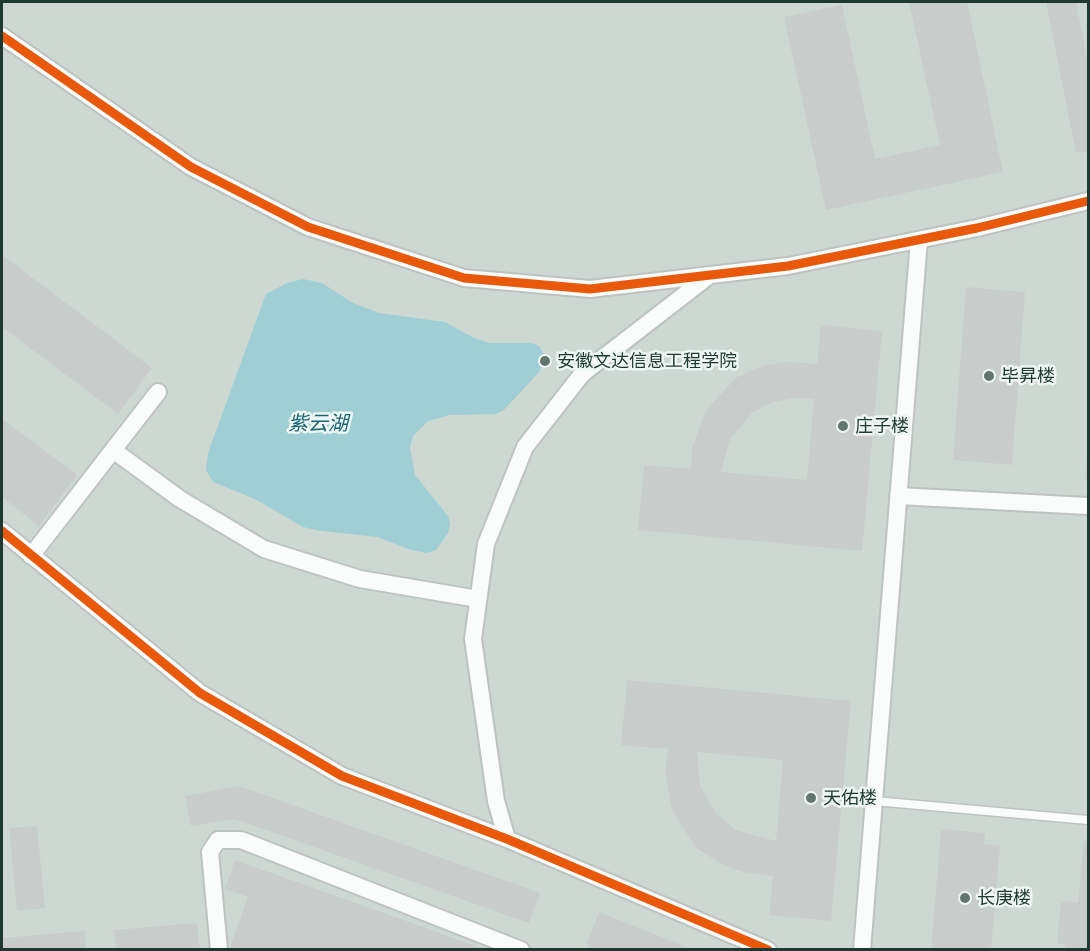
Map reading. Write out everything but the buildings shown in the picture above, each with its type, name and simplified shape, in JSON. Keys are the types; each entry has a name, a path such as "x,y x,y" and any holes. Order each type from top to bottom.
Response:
{"street":[{"path":"2,36 191,166 308,227 464,278 590,289 788,266 919,240 1089,201"},
{"path":"862,950 919,240"},
{"path":"507,839 496,801 473,639 486,544 525,447 582,374 710,274"},
{"path":"31,556 158,392"},
{"path":"113,450 180,499 264,549 360,579 478,599"},
{"path":"898,496 1089,506"},
{"path":"2,531 200,693 342,776 507,839 768,950"},
{"path":"219,950 210,852 218,840 242,840 521,950"}],"lane":[{"path":"874,801 1089,820"}],"shaded area":[{"name":"安徽文达信息工程学院","path":"2,2 1088,2 1088,949 2,950"}],"water":[{"name":"紫云湖","path":"303,279 322,283 353,303 379,313 445,322 474,338 490,343 531,343 539,346 544,354 540,371 504,410 496,414 450,415 428,421 413,436 410,447 415,475 448,516 450,523 448,533 436,550 426,553 408,549 378,537 303,527 255,499 213,482 206,470 208,453 266,294 287,283"}],"cycle path":[{"path":"2,36 191,167 308,227 464,278 590,289 788,266 977,228 1088,201"},
{"path":"2,531 200,693 342,776 507,839 768,950"}],"place":[{"name":"安徽文达信息工程学院","path":"545,361"},
{"name":"毕昇楼","path":"989,376"},
{"name":"庄子楼","path":"843,426"},
{"name":"天佑楼","path":"811,798"},
{"name":"长庚楼","path":"965,898"}]}
